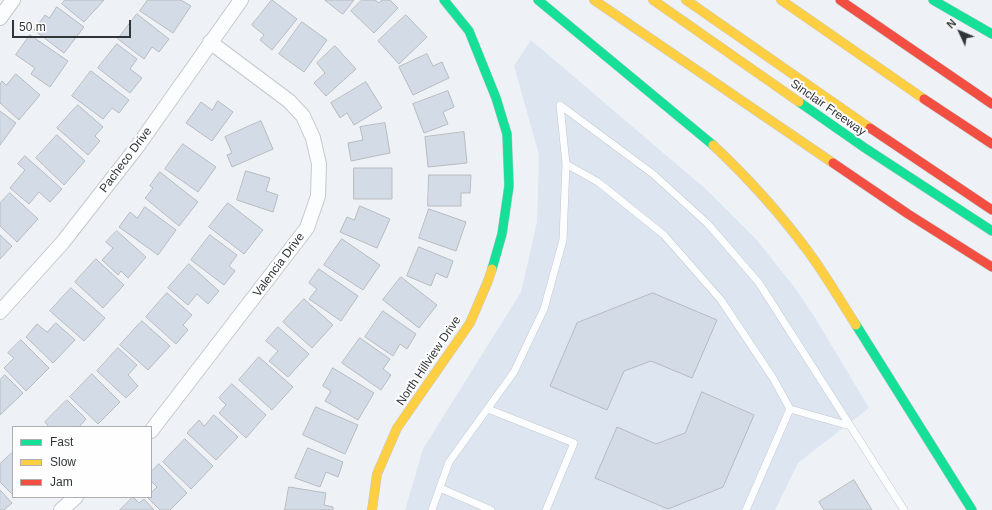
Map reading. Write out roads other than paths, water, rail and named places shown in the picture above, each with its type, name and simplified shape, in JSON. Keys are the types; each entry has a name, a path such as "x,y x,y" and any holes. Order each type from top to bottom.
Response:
{"main road":[{"name":"North Hillview Drive","path":"372,510 378,474 397,428 470,323 488,281 502,234 509,186 507,134 496,98 469,31 444,0"},
{"path":"538,0 712,144 778,213 808,251 828,281 972,510"},
{"path":"594,0 901,210 992,267"},
{"name":"Sinclair Freeway","path":"653,0 865,148 992,231"},
{"path":"686,0 992,210"},
{"path":"781,0 897,81 992,144"},
{"path":"840,0 992,104"},
{"path":"932,0 992,34"}],"street":[{"path":"0,18 13,0"},
{"name":"Pacheco Drive","path":"0,312 63,242 137,147 241,0"},
{"name":"Valencia Drive","path":"152,430 307,228 318,196 319,164 313,138 303,116 289,101 210,42"},
{"path":"61,510 75,498"}],"lane":[{"path":"432,510 449,462 514,372 544,309 563,240 566,164 560,105 653,174 708,224 759,283 904,510"},
{"path":"566,164 598,182 664,235 721,300 773,378 790,409 850,426"},
{"path":"488,408 574,443 546,510"},
{"path":"746,510 790,409"},
{"path":"440,488 491,510"}]}
